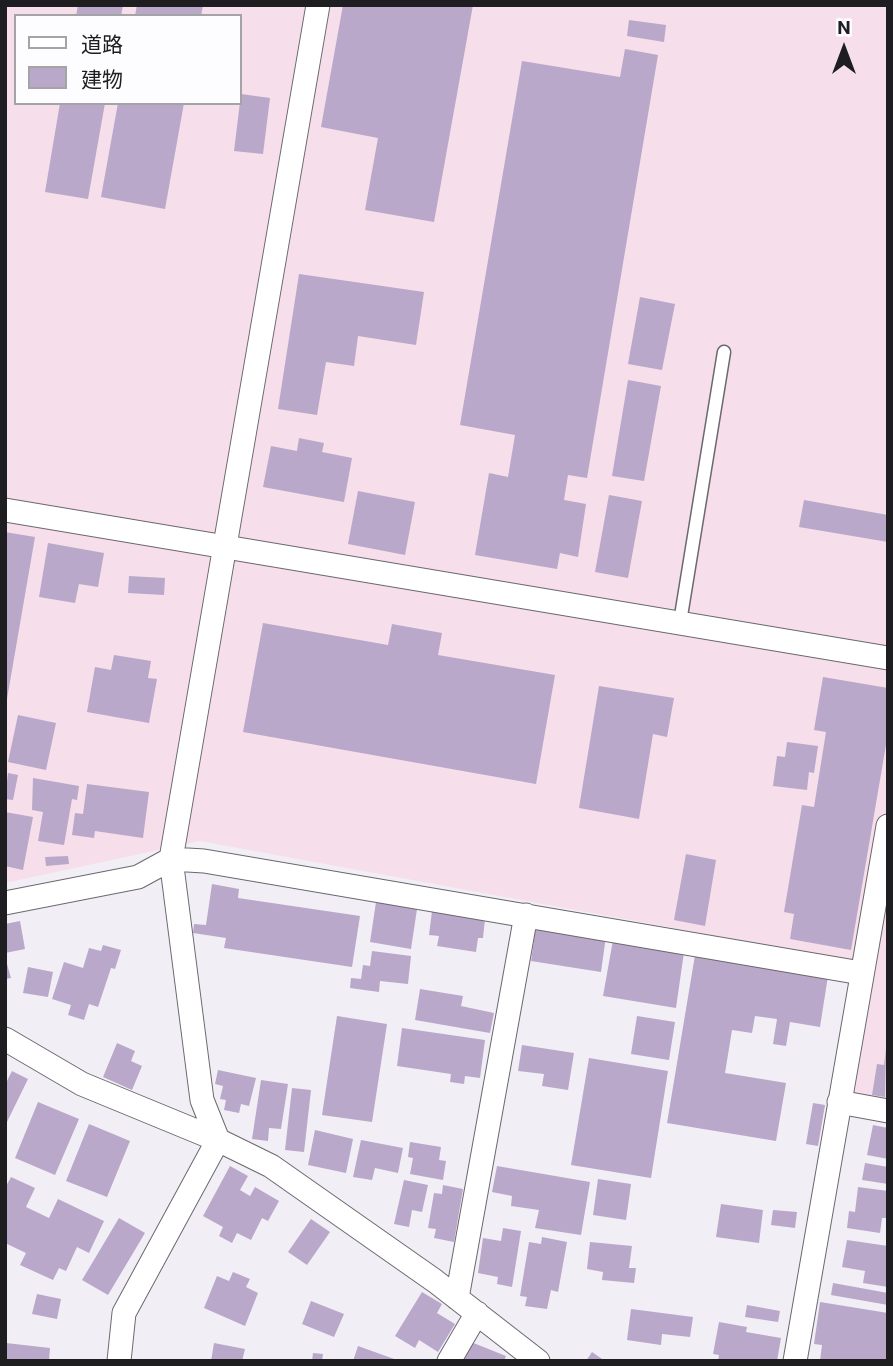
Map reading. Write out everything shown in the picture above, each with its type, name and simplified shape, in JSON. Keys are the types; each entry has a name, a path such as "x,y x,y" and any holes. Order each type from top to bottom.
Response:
{"street":[{"path":"218,1140 202,1100 171,859 318,5"},
{"path":"5,510 888,658"},
{"path":"794,1361 888,826"},
{"path":"5,903 138,877 171,859 204,860 861,973"},
{"path":"457,1298 526,915"},
{"path":"5,1039 82,1084 218,1140 271,1166 457,1298 538,1361"},
{"path":"839,1102 888,1111"},
{"path":"119,1361 124,1313 218,1140"},
{"path":"449,1361 477,1313"}],"lane":[{"path":"680,622 724,352"}],"shaded area":[{"path":"5,5 888,5 888,1104 854,1097 875,965 200,841 5,883"}],"building":[{"path":"78,5 123,5 121,14 76,14"},
{"path":"137,5 203,5 201,14 135,14"},
{"path":"343,5 473,5 434,222 365,210 378,138 321,127"},
{"path":"629,20 666,25 664,42 627,36"},
{"path":"625,49 658,55 587,478 568,475 564,500 586,504 578,557 560,553 557,569 475,555 489,473 508,477 515,435 460,425 522,61 620,77"},
{"path":"242,94 270,98 263,154 234,151"},
{"path":"60,105 105,105 88,199 45,192"},
{"path":"118,105 184,105 165,209 101,197"},
{"path":"299,274 424,292 416,345 358,336 354,366 326,362 317,415 278,409"},
{"path":"640,297 675,304 662,370 628,364"},
{"path":"628,380 661,386 644,481 612,476"},
{"path":"299,438 324,443 322,452 352,458 344,502 263,487 271,446 297,451"},
{"path":"358,491 415,502 405,555 348,544"},
{"path":"609,495 642,501 628,578 595,572"},
{"path":"804,500 888,515 888,542 799,527"},
{"path":"5,532 35,537 7,699 5,699"},
{"path":"48,543 104,553 98,587 79,584 75,603 39,597"},
{"path":"129,576 165,578 164,595 128,593"},
{"path":"263,623 388,645 392,624 442,633 438,655 555,675 536,784 243,732"},
{"path":"114,655 151,661 148,678 157,679 149,723 87,712 95,667 111,670"},
{"path":"823,677 888,688 888,733 851,950 790,939 794,914 784,912 802,805 814,807 826,732 814,730"},
{"path":"599,686 674,698 667,737 653,734 639,819 579,808"},
{"path":"18,715 56,723 46,770 8,762"},
{"path":"787,742 818,746 814,773 809,772 807,790 773,786 777,756 785,757"},
{"path":"8,773 18,775 13,800 5,799"},
{"path":"33,778 79,786 77,800 72,799 64,845 38,841 43,812 32,810"},
{"path":"87,784 149,792 143,838 95,831 94,838 72,835 75,813 83,814"},
{"path":"5,812 33,817 23,870 5,866"},
{"path":"686,854 716,860 705,926 674,920"},
{"path":"68,856 69,864 46,866 45,857"},
{"path":"212,884 239,889 238,898 360,916 352,967 224,948 226,938 193,933 194,924 206,925"},
{"path":"376,902 417,909 411,949 370,942"},
{"path":"432,911 485,919 483,938 478,938 476,952 437,946 439,936 429,935"},
{"path":"20,921 25,949 5,953 5,924"},
{"path":"536,926 606,936 601,972 531,961"},
{"path":"613,940 684,952 676,1008 603,996"},
{"path":"103,945 121,950 115,969 111,968 98,1007 89,1004 84,1020 68,1015 71,1005 52,999 64,962 83,968 89,948 101,951"},
{"path":"372,951 411,956 408,984 380,981 379,992 350,988 351,978 361,979 363,965 370,966"},
{"path":"695,955 828,976 820,1027 790,1022 786,1046 773,1044 777,1019 755,1016 752,1033 732,1030 725,1073 786,1083 776,1141 667,1123"},
{"path":"5,957 11,978 5,979"},
{"path":"28,967 53,972 48,997 23,993"},
{"path":"420,989 463,996 461,1006 494,1013 490,1033 415,1020"},
{"path":"337,1016 387,1024 372,1122 322,1115"},
{"path":"637,1016 675,1022 669,1060 631,1054"},
{"path":"402,1028 485,1040 480,1078 465,1076 464,1084 450,1082 451,1074 397,1066"},
{"path":"117,1043 135,1051 131,1061 142,1066 132,1090 103,1077"},
{"path":"522,1045 574,1053 568,1090 542,1086 544,1074 518,1071"},
{"path":"886,1049 885,1097 872,1095 877,1064 884,1065"},
{"path":"589,1058 668,1071 651,1178 571,1165"},
{"path":"218,1070 256,1078 249,1106 241,1104 239,1113 224,1110 226,1100 220,1099 223,1086 215,1084"},
{"path":"12,1071 28,1079 5,1126 5,1085"},
{"path":"261,1080 288,1084 281,1129 269,1128 268,1141 252,1139"},
{"path":"292,1088 311,1090 304,1152 285,1150"},
{"path":"38,1102 79,1119 55,1175 15,1158"},
{"path":"813,1103 825,1105 818,1146 806,1144"},
{"path":"89,1124 130,1141 107,1197 66,1181"},
{"path":"873,1125 888,1128 888,1159 867,1155"},
{"path":"315,1130 353,1139 346,1173 308,1165"},
{"path":"361,1140 403,1148 398,1173 375,1168 372,1180 353,1177"},
{"path":"410,1142 441,1147 439,1160 446,1161 443,1180 410,1174 413,1158 408,1157"},
{"path":"865,1163 888,1167 888,1184 862,1180"},
{"path":"230,1166 248,1176 240,1190 250,1196 255,1187 279,1201 268,1221 262,1218 251,1240 237,1233 232,1243 219,1236 223,1227 203,1216"},
{"path":"497,1166 590,1182 581,1235 535,1228 539,1210 511,1206 512,1196 492,1192"},
{"path":"11,1177 35,1188 26,1207 49,1218 58,1199 104,1221 89,1253 77,1247 66,1271 59,1268 53,1280 20,1265 26,1253 5,1243 5,1188"},
{"path":"598,1179 631,1184 626,1220 593,1215"},
{"path":"404,1180 428,1185 422,1212 412,1210 409,1227 394,1224"},
{"path":"443,1185 463,1189 454,1242 434,1238 436,1229 428,1228 434,1193 442,1194"},
{"path":"858,1187 888,1191 888,1218 882,1218 880,1233 847,1228 849,1211 855,1212"},
{"path":"721,1204 763,1210 759,1243 716,1237"},
{"path":"773,1210 797,1212 795,1228 771,1225"},
{"path":"119,1218 145,1233 108,1295 82,1280"},
{"path":"311,1219 330,1232 307,1265 288,1252"},
{"path":"503,1228 521,1231 512,1287 497,1284 498,1277 478,1273 483,1238 501,1241"},
{"path":"542,1237 567,1242 558,1292 551,1290 547,1309 525,1306 527,1297 520,1296 529,1242 541,1244"},
{"path":"847,1240 888,1246 888,1287 863,1283 865,1271 842,1267"},
{"path":"590,1242 632,1246 629,1268 636,1268 634,1283 602,1280 603,1272 587,1269"},
{"path":"233,1272 250,1279 246,1287 258,1293 245,1326 204,1308 217,1276 229,1281"},
{"path":"833,1283 888,1293 888,1305 831,1295"},
{"path":"422,1292 442,1304 437,1313 455,1324 438,1352 419,1340 415,1348 395,1336"},
{"path":"37,1294 61,1299 57,1319 32,1314"},
{"path":"311,1301 344,1314 334,1337 302,1324"},
{"path":"820,1302 888,1313 888,1361 820,1361 822,1345 814,1344"},
{"path":"747,1305 780,1311 778,1322 745,1317"},
{"path":"631,1309 693,1317 690,1337 662,1334 661,1345 627,1340"},
{"path":"719,1322 747,1327 746,1332 781,1338 777,1361 718,1361 719,1355 713,1354"},
{"path":"471,1342 506,1356 504,1361 464,1361"},
{"path":"6,1343 50,1348 49,1361 5,1361"},
{"path":"214,1343 245,1349 242,1361 211,1361"},
{"path":"358,1346 397,1360 397,1361 353,1361"},
{"path":"592,1352 605,1361 586,1361"},
{"path":"313,1353 323,1354 322,1361 312,1361"}]}
